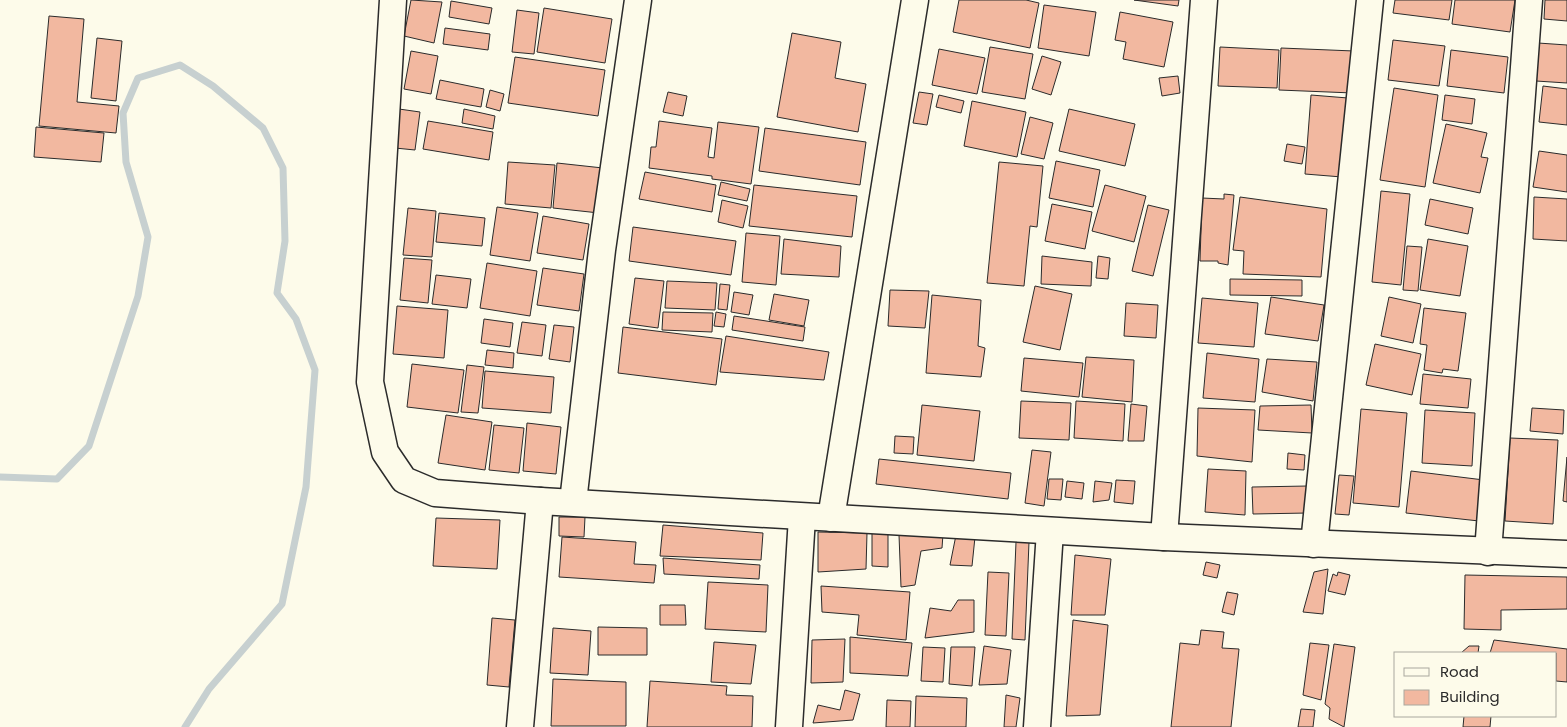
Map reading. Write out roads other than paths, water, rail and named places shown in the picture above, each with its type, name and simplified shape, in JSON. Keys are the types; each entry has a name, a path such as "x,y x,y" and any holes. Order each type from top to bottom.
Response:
{"street":[{"path":"393,0 370,382 385,452 404,480 435,494 540,501 1164,537 1567,554"},
{"path":"573,502 602,250 638,0"},
{"path":"831,518 915,0"},
{"path":"1164,537 1204,0"},
{"path":"1314,544 1370,0"},
{"path":"1488,552 1529,0"},
{"path":"520,727 540,501"},
{"path":"789,727 802,516"},
{"path":"1037,727 1050,531"}],"waterway":[{"path":"0,477 57,479 89,446 138,296 148,237 126,162 123,113 138,78 180,65 213,86 263,128 283,168 285,241 277,293 296,319 315,370 306,487 282,604 209,689 185,727"}]}
